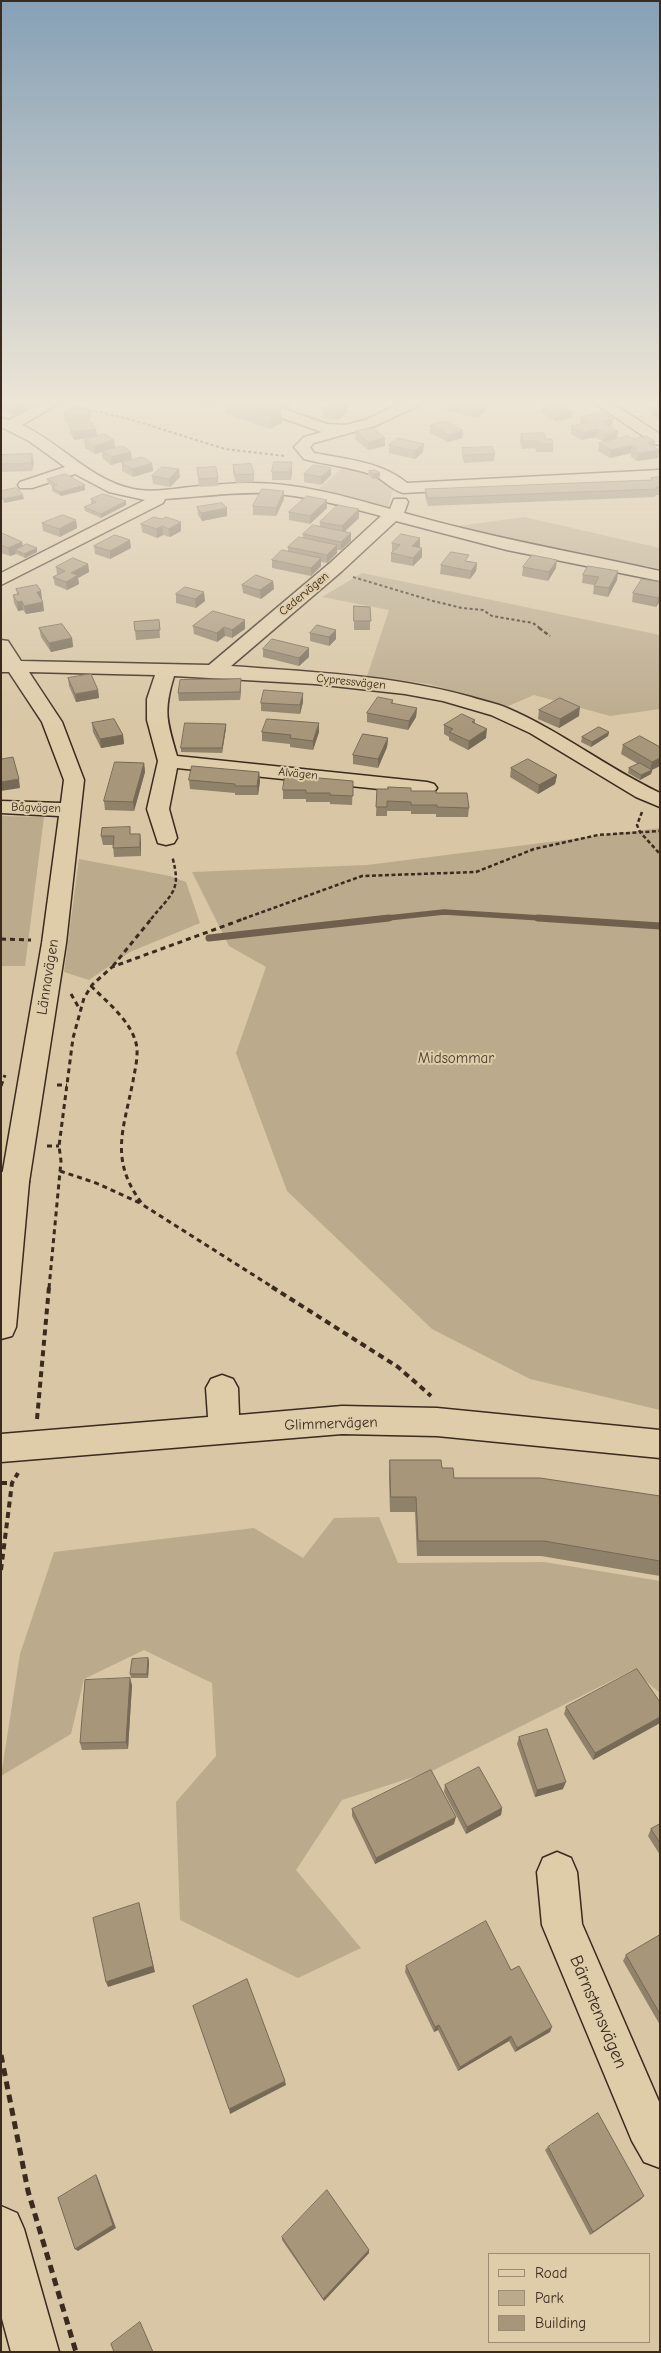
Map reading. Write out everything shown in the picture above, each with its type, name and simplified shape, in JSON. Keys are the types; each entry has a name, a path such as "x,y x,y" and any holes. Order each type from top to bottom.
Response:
{"street":[{"path":"1,580 138,510"},
{"path":"374,510 485,540 660,576"},
{"path":"392,515 397,510"},
{"name":"Cedervägen","path":"214,671 330,573 392,515"},
{"name":"Lännavägen","path":"1,645 9,667 52,722 74,780 72,810 54,943 8,1182 1,1327"},
{"name":"Cypressvägen","path":"9,667 214,671 390,686 474,704 537,729 643,793 660,801"},
{"path":"166,671 157,699 157,720 168,761 158,809 166,838"},
{"name":"Alvägen","path":"168,761 427,788"},
{"name":"Bågvägen","path":"1,807 72,810"},
{"path":"222,1388 224,1430"},
{"name":"Glimmervägen","path":"1,1448 33,1447 342,1420 457,1424 660,1444"},
{"name":"Bärnstensvägen","path":"557,1872 562,1925 647,2126 660,2146"},
{"path":"1,2228 34,2352"}],"path":[{"path":"330,573 354,577 452,606 483,610 492,616 532,623 550,636"},
{"path":"112,967 362,876 476,872 534,850 598,835 660,831"},
{"path":"640,832 660,854"},
{"path":"1,1570 12,1483 33,1447 39,1408 60,1171 59,1146 74,1031 80,1008 91,986 112,967 176,888 177,873 166,838"},
{"path":"1,939 34,940"},
{"path":"91,986 121,1016 135,1040 138,1053 120,1138 122,1172 132,1193 143,1205"},
{"path":"1,1086 6,1072"},
{"path":"57,1086 67,1085"},
{"path":"60,1171 96,1183 143,1205 398,1367 442,1406 457,1424"},
{"path":"1,1483 12,1483"},
{"path":"1,2055 28,2191 76,2352"}],"green space":[{"path":"524,517 660,548 660,569 444,528"},
{"path":"362,573 660,635 660,709 610,716 534,695 506,707 429,684 367,676 389,610 322,597"},
{"path":"1,816 44,817 25,966 1,966"},
{"name":"Midsommar","path":"660,828 660,1410 530,1379 432,1329 287,1191 236,1053 266,967 229,946 192,872 367,865"},
{"path":"79,859 170,876 186,882 200,923 130,952 89,980 64,972"},
{"path":"379,1517 398,1563 544,1562 660,1581 660,1693 633,1670 432,1771 342,1800 296,1870 361,1948 298,1978 180,1920 176,1802 216,1756 212,1683 144,1650 84,1679 71,1734 1,1776 20,1654 54,1552 254,1528 303,1558 334,1518"}],"building":[{"path":"91,510 109,510 101,514"},
{"path":"199,510 218,510 201,513"},
{"path":"291,510 317,510 310,516 289,512"},
{"path":"333,510 358,510 342,526 320,522"},
{"path":"63,515 76,520 59,529 42,523"},
{"path":"154,517 162,519 166,517 181,522 169,529 162,526 157,529 141,524"},
{"path":"313,525 351,533 341,542 303,534"},
{"path":"1,533 22,542 8,548 1,545"},
{"path":"401,534 420,538 412,546 422,548 413,558 391,553 400,545 392,543"},
{"path":"115,535 130,540 110,551 94,546"},
{"path":"299,537 337,545 327,555 288,547"},
{"path":"27,544 37,548 24,554 15,550"},
{"path":"282,550 321,558 311,568 272,560"},
{"path":"451,552 469,555 465,561 477,563 471,571 441,565"},
{"path":"532,555 557,560 549,572 523,567"},
{"path":"73,558 88,564 71,573 78,575 66,582 53,577 65,571 56,567"},
{"path":"588,566 618,571 609,588 594,586 599,577 583,575"},
{"path":"256,575 273,581 260,590 242,585"},
{"path":"642,579 660,582 660,595 658,598 633,593"},
{"path":"37,585 41,591 37,592 43,602 24,606 22,601 17,602 13,595 19,594 16,589"},
{"path":"185,587 204,592 195,599 176,594"},
{"path":"354,606 370,607 371,621 354,621"},
{"path":"213,611 245,620 232,630 224,627 217,633 193,626"},
{"path":"159,620 160,630 135,631 134,622"},
{"path":"62,624 72,638 49,643 39,628"},
{"path":"317,625 336,630 329,637 310,633"},
{"path":"272,639 309,648 299,658 263,649"},
{"path":"91,674 98,690 75,694 68,678"},
{"path":"241,679 240,692 178,693 180,680"},
{"path":"264,690 303,693 300,705 261,703"},
{"path":"378,697 393,700 391,703 417,708 409,721 367,713"},
{"path":"560,698 580,707 560,719 539,710"},
{"path":"462,714 475,720 472,722 487,729 469,741 449,732 453,729 444,725"},
{"path":"114,719 123,735 100,739 92,723"},
{"path":"267,719 319,723 313,741 290,738 291,735 262,732"},
{"path":"185,723 226,724 222,748 181,748"},
{"path":"599,727 609,732 592,742 582,737"},
{"path":"363,734 388,738 378,759 353,755"},
{"path":"640,736 660,747 660,758 652,762 623,745"},
{"path":"1,757 2,759 13,757 19,779 1,782"},
{"path":"528,759 557,775 539,785 511,768"},
{"path":"115,762 144,763 133,802 104,801"},
{"path":"640,763 652,770 641,775 629,768"},
{"path":"192,766 259,772 257,786 235,786 235,784 189,780"},
{"path":"285,775 353,781 353,796 330,795 330,793 306,793 306,790 283,790"},
{"path":"388,787 411,788 411,791 436,791 436,793 467,793 469,808 411,805 411,802 387,801 387,807 376,807 377,789 388,789"},
{"path":"130,827 130,834 140,834 140,847 113,848 114,836 101,836 102,828"},
{"path":"390,1460 441,1460 442,1468 453,1468 454,1478 540,1478 660,1496 660,1561 544,1541 418,1541 416,1497 391,1497"},
{"path":"148,1658 147,1674 130,1674 132,1659"},
{"path":"637,1669 660,1702 660,1717 595,1753 566,1707"},
{"path":"130,1678 126,1742 80,1743 85,1680"},
{"path":"547,1729 566,1782 537,1790 519,1737"},
{"path":"479,1767 502,1808 467,1827 445,1785"},
{"path":"431,1770 456,1817 376,1858 352,1809"},
{"path":"660,1824 660,1843 651,1829"},
{"path":"139,1903 153,1966 106,1982 93,1918"},
{"path":"486,1921 511,1970 519,1966 552,2027 517,2048 511,2036 460,2067 439,2025 435,2027 406,1966"},
{"path":"660,1935 660,2014 626,1955"},
{"path":"247,1979 285,2081 229,2109 193,2006"},
{"path":"598,2113 644,2196 593,2232 548,2147"},
{"path":"96,2175 113,2225 75,2249 58,2198"},
{"path":"327,2190 369,2250 323,2299 282,2237"},
{"path":"140,2322 153,2352 114,2352 111,2344"}],"waterway":[{"path":"378,919 444,912 557,919"},
{"path":"209,938 389,918"},
{"path":"538,918 660,926"}]}
